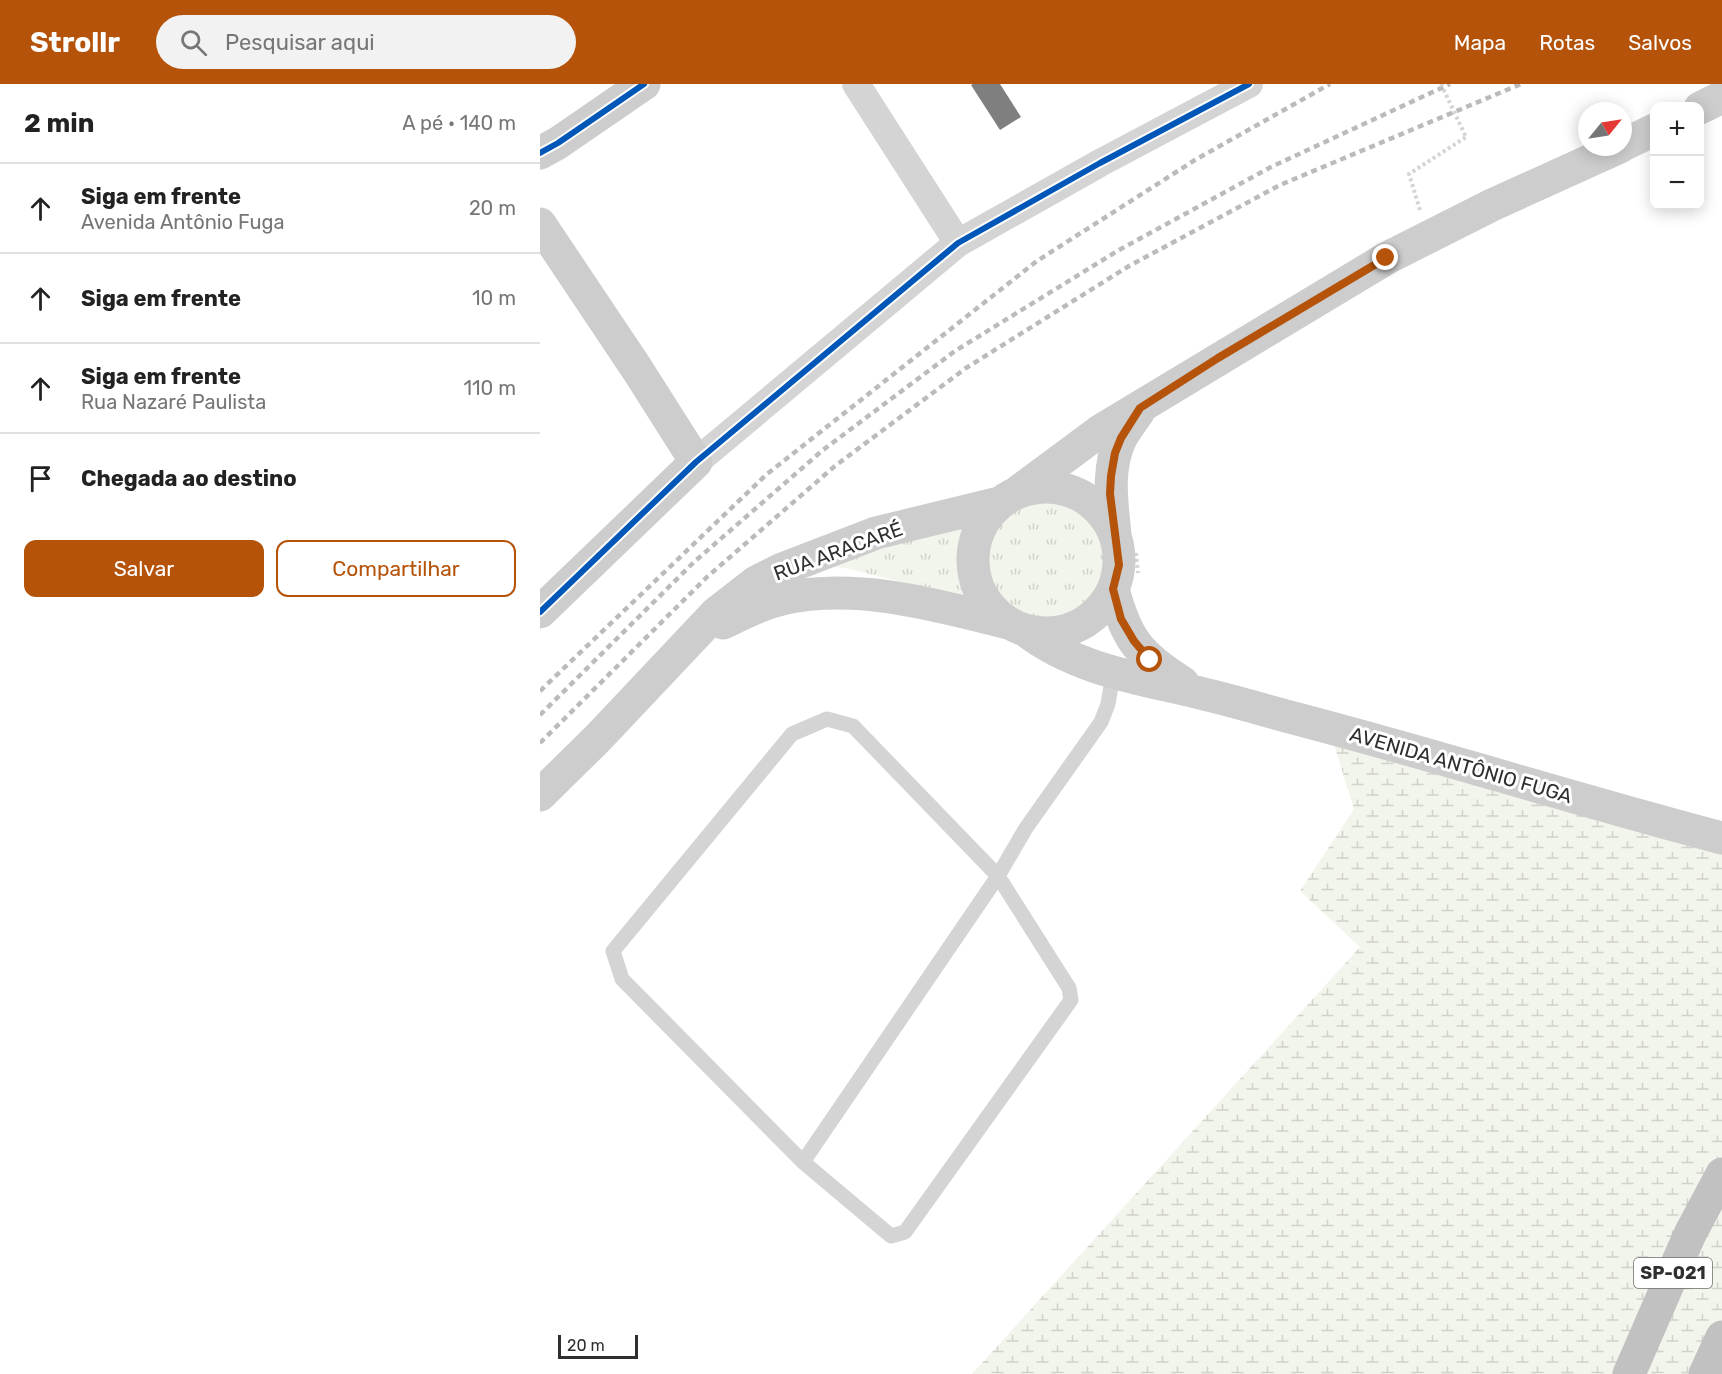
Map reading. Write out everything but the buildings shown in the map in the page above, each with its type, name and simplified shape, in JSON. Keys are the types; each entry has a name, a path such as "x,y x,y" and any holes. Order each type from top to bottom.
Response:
{"highway":[{"name":"SP-021","path":"1629,1374 1690,1234 1722,1174"},
{"path":"1705,1374 1722,1337"}],"main road":[{"path":"540,153 644,84"},
{"path":"1704,106 1722,97"},
{"path":"1632,141 1650,132"},
{"path":"1140,408 1121,438 1115,453 1110,494 1126,542 1119,565 1126,583 1098,611 1077,627 1052,633 1017,627 990,608 978,588 973,565 975,542 984,520 1009,497 1100,431 1386,258 1492,205 1599,156"},
{"path":"540,224 696,462 540,612"},
{"path":"1009,497 1042,487 1066,490 1088,500 1126,542"},
{"name":"RUA ARACARÉ","path":"540,795 716,613 756,582 780,570 876,533 1009,497"},
{"name":"AVENIDA ANTÔNIO FUGA","path":"1126,583 1121,619 1134,641 1150,660 1200,693"},
{"name":"RUA ARACARÉ","path":"697,635 763,605 782,599 814,594 866,595 905,600 1017,627"},
{"name":"AVENIDA ANTÔNIO FUGA","path":"1017,627 1045,646 1074,660 1113,674 1200,693 1314,723 1722,838"}],"street":[{"path":"856,84 958,243"},
{"path":"696,462 958,243 1100,163 1249,84"}],"lane":[{"path":"803,1162 999,876 1026,828 1101,722 1108,704 1113,674"},
{"path":"826,719 853,726 999,876 1069,988 1071,1000 905,1232 891,1236 803,1162 622,979 613,951 792,734 826,719"}],"path":[{"path":"1408,174 1466,136 1441,84"},
{"path":"1126,542 1126,583"}],"green space":[{"path":"1047,502 1070,506 1089,519 1102,538 1106,561 1102,584 1089,603 1070,616 1047,620 1024,616 1005,603 992,584 988,561 992,538 1005,519 1024,506"},
{"path":"968,525 963,562 971,600 850,569 823,565 874,546"},
{"path":"1332,738 1722,849 1722,1374 972,1374 1360,947 1300,891 1354,809"}],"railway":[{"path":"540,691 767,474 1037,261 1195,160 1330,84"},
{"path":"540,715 694,562 823,450 955,351 1119,250 1271,167 1450,84"},
{"path":"540,743 707,577 835,466 966,368 1129,266 1280,185 1521,84"}],"cycle path":[{"path":"540,153 644,84"},
{"path":"540,612 696,462 958,243 1100,163 1249,84"}],"route":[{"path":"1150,660 1134,641 1121,619 1113,589 1119,565 1110,494 1115,453 1121,438 1140,408 1218,358 1386,258"}]}
